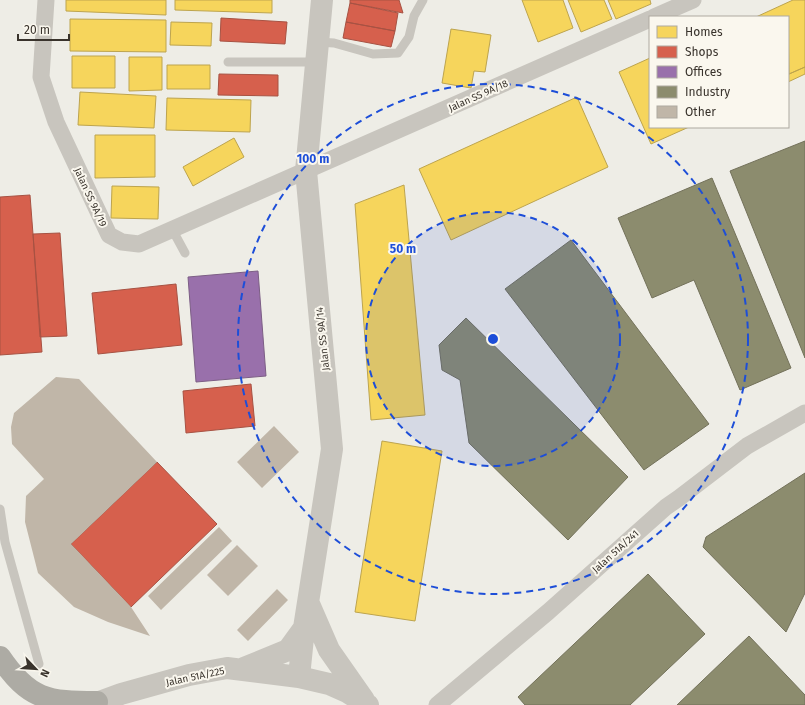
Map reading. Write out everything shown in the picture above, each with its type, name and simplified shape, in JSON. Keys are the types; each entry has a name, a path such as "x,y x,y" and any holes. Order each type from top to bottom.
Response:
{"highway":[{"path":"0,657 16,679 40,696 59,702 94,703"}],"street":[{"name":"Jalan SS 9A/19","path":"46,0 41,77 56,122 109,234 122,242 139,244 306,171"},
{"name":"Jalan SS 9A/14","path":"299,677 304,628 309,604 332,449 306,171 322,0"},
{"path":"656,16 693,0"},
{"name":"Jalan SS 9A/18","path":"306,171 649,19"},
{"name":"Jalan 51A/241","path":"445,702 666,507 747,446 805,412"},
{"path":"309,604 329,650 367,704"},
{"path":"241,669 288,650 304,628"},
{"name":"Jalan 51A/225","path":"94,703 122,700 189,675 227,668 299,677 329,684 347,692 367,704"}],"lane":[{"path":"228,62 316,52 334,43 373,54 398,53 409,37 414,16 423,0"},
{"path":"172,229 185,252"},
{"path":"0,509 5,542 39,664"}],"building: Homes":[{"path":"66,0 166,0 166,15 66,11"},
{"path":"175,0 272,0 272,13 175,10"},
{"path":"522,0 563,0 573,28 538,42"},
{"path":"568,0 604,0 612,19 581,32"},
{"path":"608,0 650,0 651,4 616,19"},
{"path":"793,0 805,0 805,67 789,74 789,16 758,16"},
{"path":"70,19 166,20 166,52 70,51"},
{"path":"171,22 212,23 211,46 170,45"},
{"path":"451,29 491,35 485,72 474,71 471,88 442,83"},
{"path":"72,56 115,56 115,88 72,88"},
{"path":"129,57 162,57 162,90 129,91"},
{"path":"649,58 649,128 687,128 651,144 619,72"},
{"path":"167,65 210,65 210,89 167,89"},
{"path":"805,67 805,74 789,82 789,74"},
{"path":"80,92 156,96 154,128 78,125"},
{"path":"577,97 608,167 451,240 419,169"},
{"path":"167,98 251,100 250,132 166,130"},
{"path":"95,135 155,135 155,177 95,178"},
{"path":"234,138 244,157 193,186 183,167"},
{"path":"404,185 425,415 371,420 355,204"},
{"path":"112,186 159,187 158,219 111,218"},
{"path":"382,441 442,451 415,621 355,612"}],"building: Shops":[{"path":"350,0 399,0 403,13 350,3"},
{"path":"350,3 398,13 395,31 346,22"},
{"path":"221,18 287,22 285,44 220,41"},
{"path":"346,22 395,31 391,47 343,38"},
{"path":"219,74 278,75 278,96 218,95"},
{"path":"30,195 42,352 0,355 0,197"},
{"path":"60,233 67,336 40,337 33,234"},
{"path":"176,284 182,345 98,354 92,293"},
{"path":"251,384 255,426 186,433 183,391"},
{"path":"157,462 217,524 131,607 71,544"}],"building: Offices":[{"path":"258,271 266,376 196,382 188,277"}],"building: Industry":[{"path":"805,141 805,358 730,171"},
{"path":"712,178 791,368 740,390 694,280 652,298 618,218"},
{"path":"571,240 709,424 644,470 505,289"},
{"path":"466,318 628,477 568,540 469,443 460,380 442,370 439,345"},
{"path":"805,473 805,593 786,632 703,547 706,537"},
{"path":"648,574 705,634 630,705 525,705 518,697"},
{"path":"749,636 805,695 805,705 677,705"}],"building: Other":[{"path":"56,377 79,379 157,462 71,544 131,607 150,636 108,622 74,607 38,573 25,522 26,496 44,479 12,444 11,427 14,413"},
{"path":"274,426 299,452 262,488 237,462"},
{"path":"219,527 232,541 161,610 148,596"},
{"path":"237,545 258,566 228,596 207,575"},
{"path":"277,589 288,600 248,641 237,630"}]}
